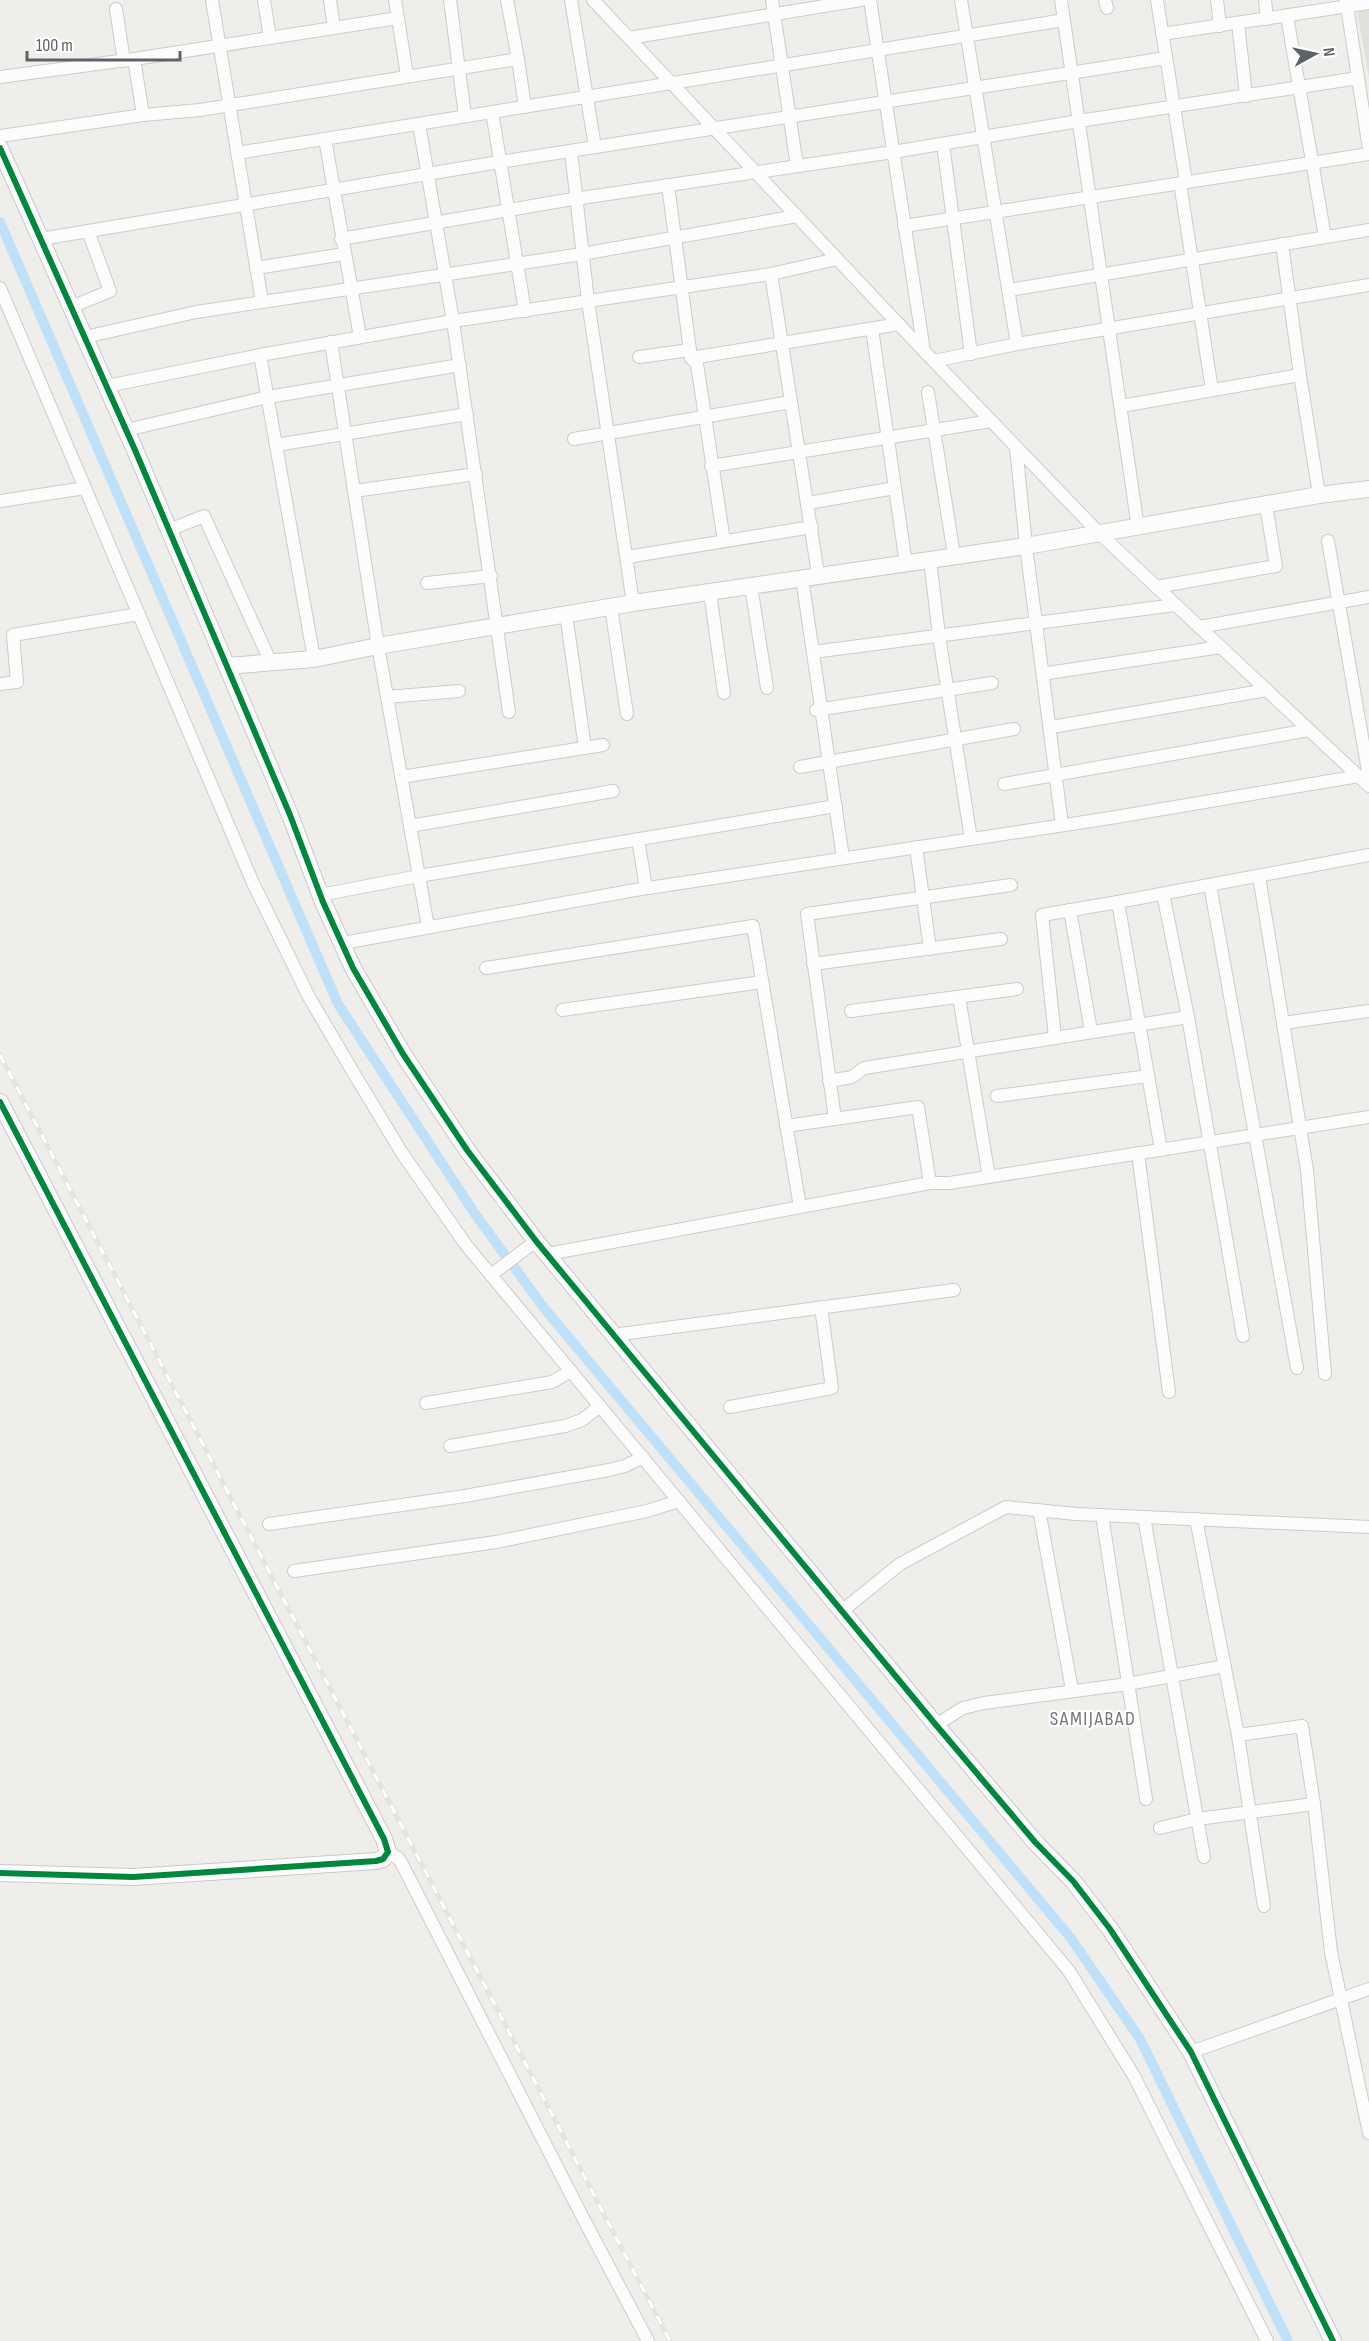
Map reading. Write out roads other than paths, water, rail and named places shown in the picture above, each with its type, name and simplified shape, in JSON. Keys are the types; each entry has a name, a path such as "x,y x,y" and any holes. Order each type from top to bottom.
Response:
{"street":[{"path":"212,0 262,303"},
{"path":"264,0 270,38"},
{"path":"330,0 334,28"},
{"path":"395,0 407,76"},
{"path":"450,0 465,116"},
{"path":"507,0 525,107"},
{"path":"571,0 595,147"},
{"path":"594,0 924,351 1098,532 1309,730 1364,776"},
{"path":"772,0 797,166"},
{"path":"629,38 861,0"},
{"path":"870,0 924,351"},
{"path":"961,0 1017,344"},
{"path":"1061,0 1138,528"},
{"path":"1157,0 1174,107 1199,314 1212,390"},
{"path":"1217,0 1220,26"},
{"path":"1265,0 1268,19"},
{"path":"1162,34 1287,16 1346,3 1369,3"},
{"path":"1346,3 1369,149"},
{"path":"116,9 143,115"},
{"path":"1287,16 1325,237"},
{"path":"0,77 129,60 398,18"},
{"path":"237,153 1064,20"},
{"path":"1238,23 1246,96"},
{"path":"41,239 499,162 1166,58"},
{"path":"0,136 229,105 518,59"},
{"path":"341,239 577,198 893,152 1358,78"},
{"path":"492,112 525,311"},
{"path":"419,124 460,365 509,712"},
{"path":"325,139 360,337"},
{"path":"943,144 971,354"},
{"path":"0,148 169,530 290,815 320,895 354,968 403,1054 531,1245 548,1254 936,1725 1035,1842 1073,1881 1110,1929 1191,2052 1333,2341"},
{"path":"571,151 588,301 633,603"},
{"path":"904,226 1369,154"},
{"path":"668,185 690,354 697,364 724,541"},
{"path":"85,337 195,312 445,275 516,262 582,254 797,216"},
{"path":"1009,290 1369,230"},
{"path":"71,307 110,291 88,231"},
{"path":"1282,244 1319,495"},
{"path":"256,267 344,254"},
{"path":"106,386 331,342 453,321 681,289 771,274 837,259"},
{"path":"771,274 818,574"},
{"path":"934,361 1017,344 1369,285"},
{"path":"0,288 253,883 309,997 402,1153 466,1245 493,1273 571,1371 1069,1971 1134,2076 1267,2341"},
{"path":"639,357 690,354 783,343 899,324"},
{"path":"872,329 906,564"},
{"path":"331,342 378,646 428,927"},
{"path":"260,355 314,660"},
{"path":"126,430 268,397 460,365"},
{"path":"1120,406 1300,375"},
{"path":"928,392 954,555"},
{"path":"574,439 704,415 791,402"},
{"path":"276,445 467,414"},
{"path":"711,466 991,421"},
{"path":"1016,447 1035,623 1062,825"},
{"path":"354,491 476,474"},
{"path":"0,501 86,488"},
{"path":"808,503 895,488"},
{"path":"227,666 314,660 378,646 633,603 818,574 906,564 1026,546 1319,495 1369,489"},
{"path":"1156,587 1276,566 1266,505"},
{"path":"169,530 204,516 271,663"},
{"path":"627,557 812,527"},
{"path":"1328,541 1364,776 1369,786"},
{"path":"930,560 939,636 971,839"},
{"path":"427,583 491,576"},
{"path":"802,578 819,710 843,858"},
{"path":"751,586 767,688"},
{"path":"710,592 724,693"},
{"path":"1199,627 1369,597"},
{"path":"813,652 1175,605"},
{"path":"611,607 627,714"},
{"path":"0,684 17,682 13,635 139,614"},
{"path":"566,614 585,748"},
{"path":"1048,674 1221,647"},
{"path":"819,710 992,683"},
{"path":"1057,726 1267,690"},
{"path":"387,697 459,691"},
{"path":"800,767 1014,729"},
{"path":"1004,784 1309,730"},
{"path":"401,777 603,745"},
{"path":"343,943 646,888 1062,825 1364,776"},
{"path":"410,826 613,791"},
{"path":"320,895 419,876 836,806"},
{"path":"638,839 646,888"},
{"path":"916,847 930,949"},
{"path":"1055,1037 1042,915 1369,855"},
{"path":"1258,876 1307,1170 1325,1374"},
{"path":"835,1119 807,915 1011,885"},
{"path":"1210,885 1297,1368"},
{"path":"1163,894 1188,1017 1244,1336"},
{"path":"1118,902 1161,1150"},
{"path":"1070,910 1091,1031"},
{"path":"486,968 753,926 800,1207"},
{"path":"813,964 1002,939"},
{"path":"562,1010 762,982"},
{"path":"851,1011 1017,989"},
{"path":"959,997 989,1177"},
{"path":"1283,1023 1369,1011"},
{"path":"830,1081 852,1077 864,1068 1188,1017"},
{"path":"997,1096 1148,1076"},
{"path":"0,1102 384,1839 388,1852 402,1864 648,2341"},
{"path":"786,1126 918,1107 930,1183"},
{"path":"548,1254 930,1183 950,1183 1369,1117"},
{"path":"1138,1153 1169,1392"},
{"path":"493,1273 531,1245"},
{"path":"613,1335 954,1290"},
{"path":"730,1407 832,1388 821,1307"},
{"path":"426,1403 552,1382 571,1371"},
{"path":"450,1446 565,1426 582,1420 600,1406"},
{"path":"269,1524 465,1496 625,1466 643,1457"},
{"path":"294,1571 517,1538 647,1511 679,1501"},
{"path":"842,1611 900,1564 1006,1507 1102,1515 1369,1527"},
{"path":"1040,1510 1072,1690"},
{"path":"1102,1515 1146,1799"},
{"path":"1144,1517 1204,1857"},
{"path":"1196,1519 1238,1735 1264,1906"},
{"path":"936,1725 963,1708 984,1703 1128,1684 1225,1666"},
{"path":"1238,1735 1302,1726 1314,1804 1331,1952 1369,2133"},
{"path":"1160,1828 1197,1819 1314,1804"},
{"path":"0,1873 133,1877 376,1861 383,1859 388,1852"},
{"path":"1191,2052 1340,1997 1369,1989"}],"waterway":[{"path":"0,222 338,1004 475,1214 544,1308 1070,1937 1140,2039 1288,2341"}],"railway":[{"path":"0,1055 670,2341"}],"district":[{"name":"SAMIJABAD","path":"1093,1719"}]}
